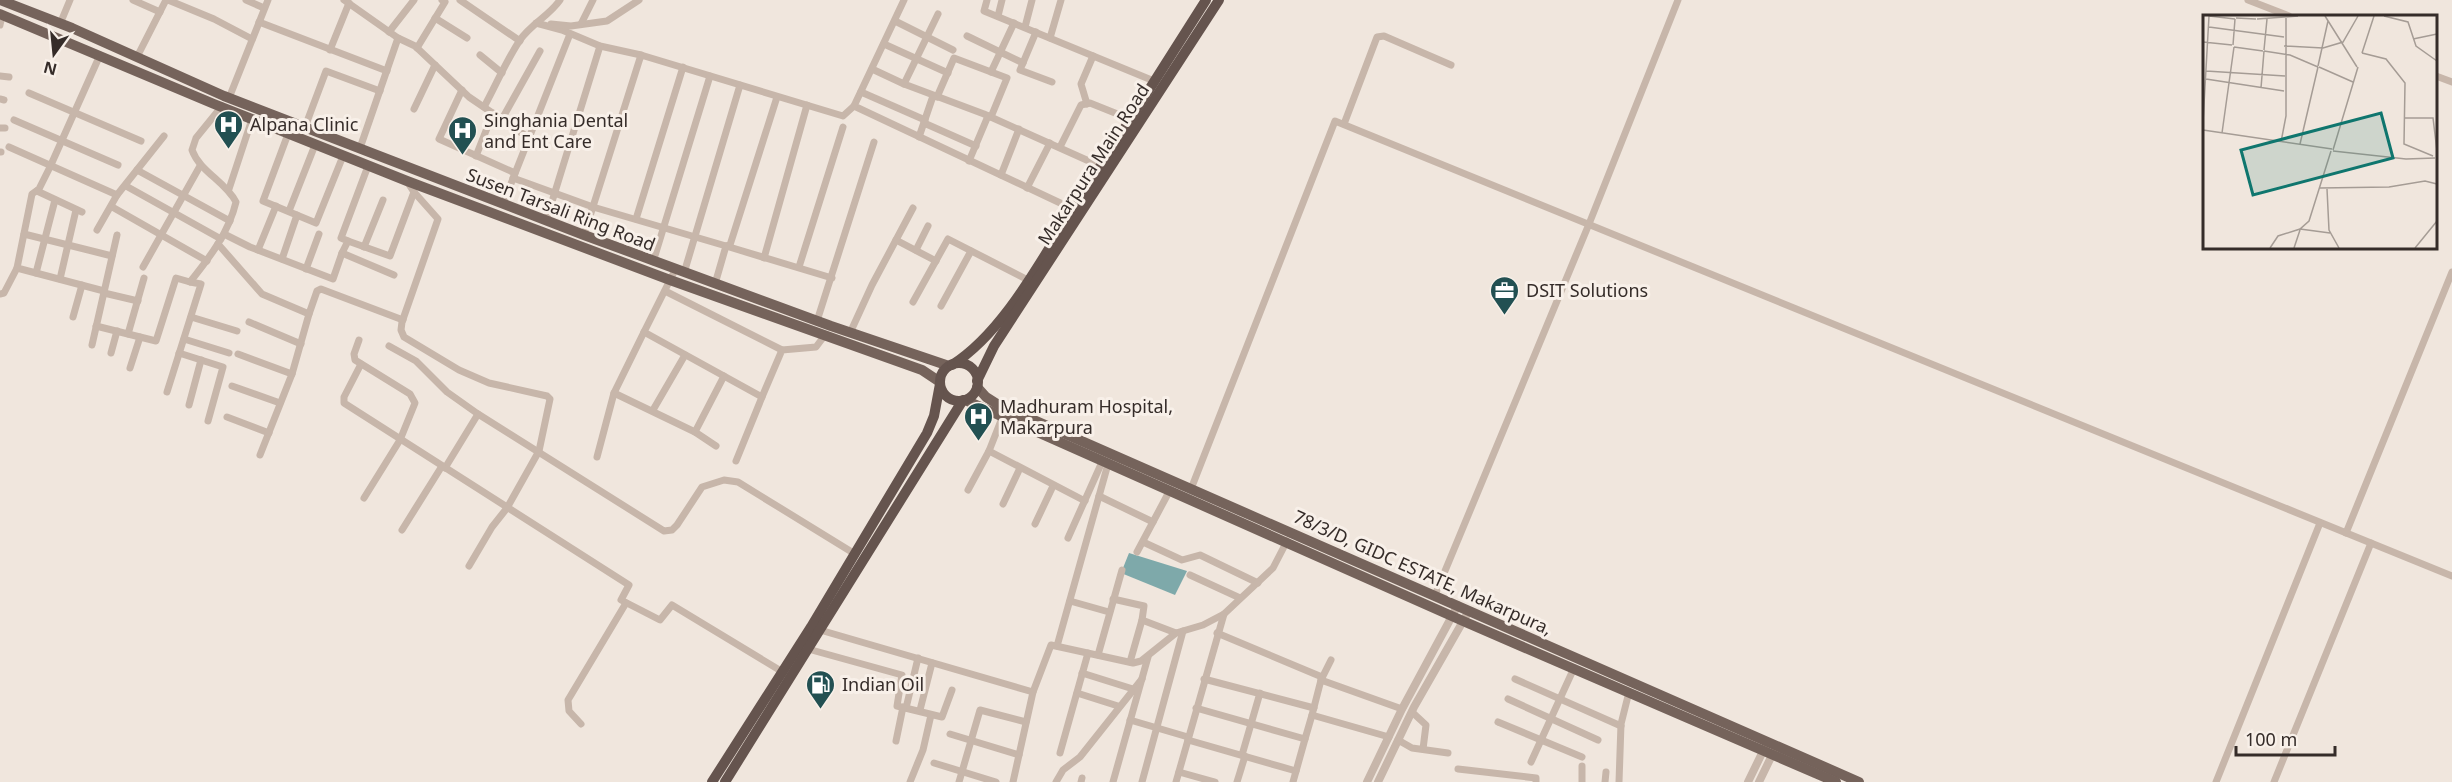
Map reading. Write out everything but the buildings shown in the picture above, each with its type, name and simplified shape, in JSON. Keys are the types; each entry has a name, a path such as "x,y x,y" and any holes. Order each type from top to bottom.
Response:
{"highway":[{"name":"Makarpura Main Road","path":"951,366 968,355 986,338 1028,280 1206,0"},
{"name":"Makarpura Main Road","path":"977,384 994,346 1219,0"},
{"path":"712,782 786,674 808,649 964,400 970,397 977,384 976,376 969,367 958,364 951,366 943,373 934,416 927,434 855,554 786,674 725,782"},
{"path":"940,383 941,390 949,398 964,400"}],"main road":[{"name":"Susen Tarsali Ring Road","path":"0,0 137,57 226,101 252,119 288,134 407,181 676,274 825,334 928,371 940,383"},
{"name":"Susen Tarsali Ring Road","path":"1,18 226,101 305,127 653,262 676,274 715,284 850,333 951,366"},
{"name":"78/3/D, GIDC ESTATE, Makarpura,","path":"977,384 986,397 997,404 1436,595 1455,610 1463,621 1629,692 1859,782"},
{"name":"78/3/D, GIDC ESTATE, Makarpura,","path":"964,400 1287,543 1455,610 1469,610 1770,748 1836,782"}],"street":[{"path":"60,24 70,0"},
{"path":"133,0 160,12"},
{"path":"137,57 167,0 214,19 252,39"},
{"path":"246,0 264,8"},
{"path":"190,282 221,239 236,201 229,189 200,165 192,150 193,142 226,101 268,0"},
{"path":"389,32 414,0"},
{"path":"460,0 520,41"},
{"path":"484,107 520,41 536,23 551,13 560,0"},
{"path":"581,24 593,0"},
{"path":"536,23 581,24 607,21 639,0"},
{"path":"536,23 600,46 683,67 843,116 854,106 904,0"},
{"path":"987,0 984,11 1154,81"},
{"path":"998,16 1002,0"},
{"path":"1024,27 1032,0"},
{"path":"1050,38 1061,0"},
{"path":"1436,595 1589,224 1678,0"},
{"path":"2248,0 2286,15"},
{"path":"417,48 444,1"},
{"path":"330,50 346,2 398,38 417,48 462,90 529,138"},
{"path":"904,84 938,14"},
{"path":"435,18 466,38"},
{"path":"895,21 953,50"},
{"path":"259,22 387,71"},
{"path":"991,72 1002,53 1014,23"},
{"path":"1036,32 1020,70 1052,82"},
{"path":"503,204 570,34"},
{"path":"967,36 1023,63"},
{"path":"1344,124 1377,37 1384,36 1451,65"},
{"path":"360,148 398,38"},
{"path":"884,44 948,74"},
{"path":"546,221 600,46"},
{"path":"502,118 540,51"},
{"path":"0,294 4,293 17,268 32,194 37,191 50,166 100,55"},
{"path":"480,55 502,74"},
{"path":"584,235 641,55"},
{"path":"1088,104 1081,84 1093,56"},
{"path":"919,137 924,121 954,58 1007,78 969,160"},
{"path":"414,109 435,64"},
{"path":"636,219 683,67"},
{"path":"872,69 935,97 1019,129 1100,166"},
{"path":"305,127 326,71 380,92"},
{"path":"0,76 9,77"},
{"path":"653,262 710,76"},
{"path":"2437,76 2452,82"},
{"path":"597,457 614,393 694,236 740,85"},
{"path":"462,90 439,140 514,176 593,207 832,278"},
{"path":"861,92 976,146"},
{"path":"29,93 141,141"},
{"path":"715,284 726,246 730,245 777,97"},
{"path":"1060,147 1081,105 1088,104 1130,119"},
{"path":"764,258 807,105"},
{"path":"854,106 1073,209"},
{"path":"476,156 493,113"},
{"path":"229,189 252,119"},
{"path":"14,120 118,165"},
{"path":"1191,489 1335,121 2452,576"},
{"path":"799,267 843,127"},
{"path":"1001,175 1019,129"},
{"path":"288,134 263,201 316,223 343,156"},
{"path":"97,230 117,195 164,136"},
{"path":"817,321 874,142"},
{"path":"1027,188 1050,143"},
{"path":"289,212 315,145"},
{"path":"9,147 117,195"},
{"path":"143,267 200,165"},
{"path":"369,166 341,238 390,256 414,192"},
{"path":"137,170 230,221"},
{"path":"407,181 438,219 403,320 401,330 404,337 459,370 489,383 548,397 550,401 539,451 507,508 492,527 469,566"},
{"path":"126,186 221,239 258,250 333,279 348,241"},
{"path":"37,191 79,211 60,279"},
{"path":"36,273 55,200"},
{"path":"364,247 383,200"},
{"path":"258,250 276,206"},
{"path":"114,208 207,261"},
{"path":"850,333 872,285 913,208"},
{"path":"282,259 297,215"},
{"path":"916,250 928,226"},
{"path":"24,234 112,256"},
{"path":"306,268 319,234"},
{"path":"92,345 117,235"},
{"path":"221,239 262,294 309,314"},
{"path":"913,302 948,239 1028,280"},
{"path":"896,240 936,261"},
{"path":"941,306 971,251"},
{"path":"342,254 394,275"},
{"path":"17,268 138,302"},
{"path":"2346,533 2452,272"},
{"path":"128,334 144,278"},
{"path":"96,326 156,342 176,278 201,284 167,392"},
{"path":"73,317 82,285"},
{"path":"260,455 292,374 317,291 321,289 403,320"},
{"path":"664,291 782,350 816,347 825,334"},
{"path":"190,317 237,331"},
{"path":"249,322 301,344"},
{"path":"111,353 117,331"},
{"path":"644,332 762,397"},
{"path":"130,368 140,337"},
{"path":"184,339 229,353"},
{"path":"359,340 353,356 355,360 413,396 415,409 400,440 364,498"},
{"path":"389,346 416,361 447,392 478,414 664,531 672,530 677,525 702,487 724,480 738,482 855,554"},
{"path":"736,461 782,350"},
{"path":"179,353 223,367 208,421"},
{"path":"238,354 292,374"},
{"path":"653,410 685,355"},
{"path":"189,405 201,360"},
{"path":"361,364 343,401 400,440 629,585 621,600 660,620 672,605 786,674"},
{"path":"695,432 724,376"},
{"path":"232,386 280,403"},
{"path":"614,393 653,410 716,446"},
{"path":"402,530 478,414"},
{"path":"227,417 269,433"},
{"path":"968,490 989,451 1002,418"},
{"path":"989,451 1085,501"},
{"path":"1058,646 1099,496 1105,463"},
{"path":"1068,538 1105,463"},
{"path":"1003,504 1020,468"},
{"path":"1035,524 1053,486"},
{"path":"1137,552 1170,490"},
{"path":"1099,496 1153,522"},
{"path":"2216,782 2320,523"},
{"path":"1013,782 1033,692 1051,645 1137,663 1180,632 1203,625 1224,614 1273,568 1292,532"},
{"path":"1143,542 1182,561 1200,555 1258,583"},
{"path":"2274,782 2371,543"},
{"path":"1098,655 1122,570"},
{"path":"1190,574 1240,598"},
{"path":"1113,599 1144,606 1130,662"},
{"path":"1070,601 1110,612"},
{"path":"581,724 569,711 568,700 626,603"},
{"path":"1378,782 1402,710 1455,610"},
{"path":"1366,782 1412,712 1469,610"},
{"path":"1176,782 1224,614"},
{"path":"1142,620 1180,632"},
{"path":"820,630 1033,692"},
{"path":"1142,782 1180,632"},
{"path":"1217,633 1321,679 1402,710"},
{"path":"808,649 902,675 897,706 920,710 940,718 943,716 952,690"},
{"path":"1060,753 1088,653"},
{"path":"1113,782 1148,656"},
{"path":"896,741 918,658"},
{"path":"1293,782 1321,679 1331,660"},
{"path":"920,710 932,663"},
{"path":"1531,762 1574,668"},
{"path":"1082,673 1133,689"},
{"path":"1056,782 1063,770 1080,757 1118,706 1142,679"},
{"path":"1204,679 1260,693 1394,738 1410,747 1448,753"},
{"path":"1515,679 1621,726"},
{"path":"1619,782 1621,726 1629,692"},
{"path":"1077,693 1118,706"},
{"path":"1237,782 1260,693"},
{"path":"1508,699 1598,740"},
{"path":"1196,708 1305,739"},
{"path":"958,782 980,710 1026,722"},
{"path":"1412,712 1426,725 1423,749"},
{"path":"910,782 923,750 931,715"},
{"path":"1130,720 1296,771"},
{"path":"1498,722 1582,757"},
{"path":"950,734 1019,755"},
{"path":"1748,782 1770,748"},
{"path":"1759,782 1770,748"},
{"path":"934,763 996,782"},
{"path":"1582,766 1582,782"},
{"path":"1458,769 1536,778 1536,782"},
{"path":"1179,772 1215,782"},
{"path":"1485,772 1485,782"},
{"path":"1605,782 1606,772"}],"water":[{"path":"1129,553 1187,571 1175,595 1121,573"}],"place":[{"name":"Alpana Clinic","path":"229,150"},
{"name":"Singhania Dental and Ent Care","path":"463,156"},
{"name":"DSIT Solutions","path":"1505,316"},
{"name":"Madhuram Hospital, Makarpura","path":"979,442"},
{"name":"Indian Oil","path":"821,710"}]}
